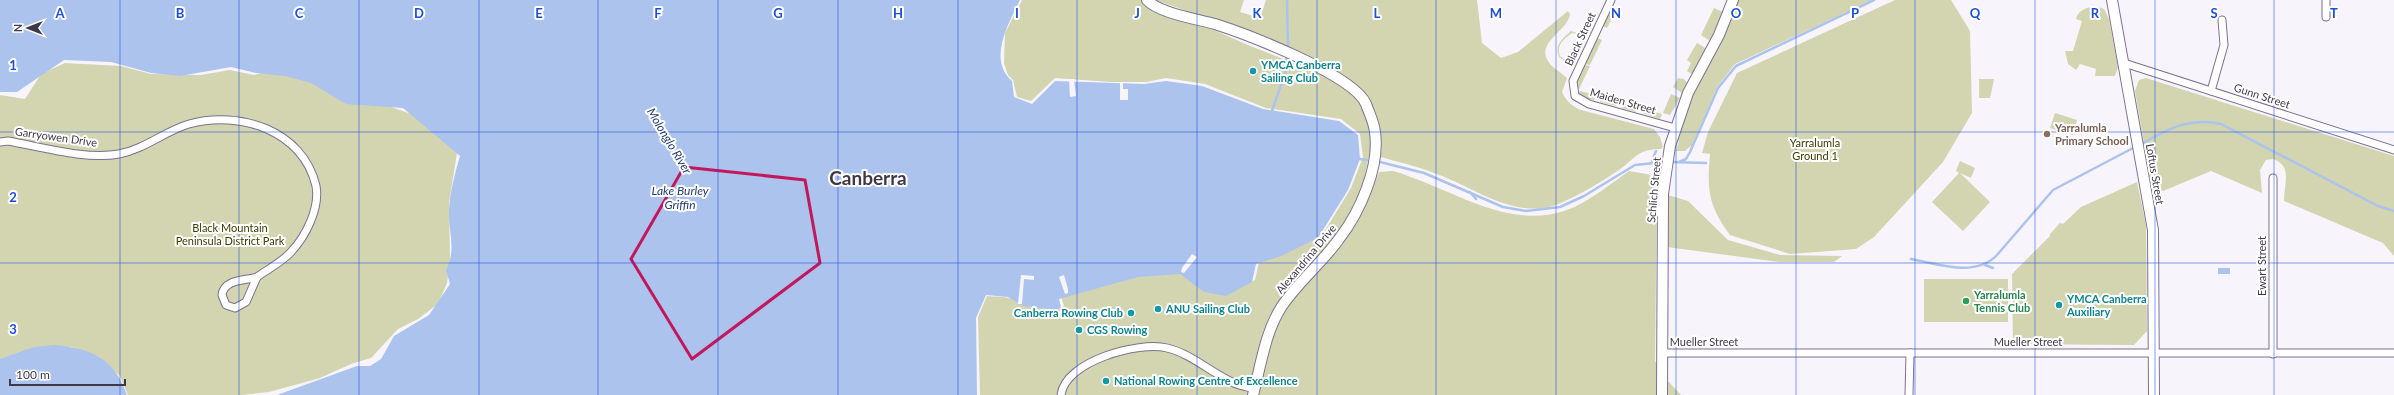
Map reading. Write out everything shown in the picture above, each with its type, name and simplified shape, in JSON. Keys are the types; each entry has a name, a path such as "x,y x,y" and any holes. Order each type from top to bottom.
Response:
{"street":[{"name":"Alexandrina Drive","path":"1061,395 1067,378 1092,361 1109,355 1152,347 1177,351 1234,383 1254,392 1270,332 1282,308 1297,286 1339,240 1354,218 1366,191 1373,160 1375,132 1363,97 1327,71 1288,53 1223,27 1161,8 1147,0"},
{"name":"Black Street","path":"1572,88 1575,74 1610,0"},
{"name":"Schlich Street","path":"1662,395 1663,194 1669,153 1675,128 1688,93 1719,35 1733,0"},
{"name":"Loftus Street","path":"2112,0 2153,230 2154,395"},
{"path":"2326,0 2326,16"},
{"path":"2211,91 2224,45 2222,20"},
{"name":"Gunn Street","path":"2124,64 2394,150"},
{"name":"Maiden Street","path":"1572,88 1575,96 1589,104 1675,128"},
{"name":"Garryowen Drive","path":"0,142 8,141 83,154 118,154 135,149 188,125 206,121 247,122 277,132 300,152 312,174 316,188 315,204 305,234 291,252 257,278 230,283 225,286 222,295 226,305 235,308 246,302 257,278"},
{"name":"Ewart Street","path":"2273,178 2273,354"},
{"name":"Mueller Street","path":"1662,353 2394,353"},
{"path":"1909,395 1910,353"}],"highlighted area":[{"path":"684,167 805,180 820,263 692,359 631,259"}],"green space":[{"path":"1022,0 1146,0 1248,45 1324,75 1346,89 1358,101 1368,117 1372,141 1362,189 1351,215 1335,238 1293,284 1249,395 980,395 978,317 987,296 1006,297 1051,309 1064,306 1061,297 1139,275 1181,272 1228,294 1255,280 1259,262 1321,237 1351,188 1363,157 1360,134 1341,119 1266,108 1205,84 1166,78 1147,82 1111,82 1055,78 1031,101 1017,97 1013,80 1008,75 1004,63 1005,33"},
{"path":"1154,0 1244,0 1240,12 1260,18 1266,0 1477,0 1482,43 1501,58 1518,52 1568,11 1570,14 1568,20 1549,42 1545,54 1550,64 1567,78 1562,92 1567,101 1581,110 1654,129 1660,137 1663,147 1661,149 1653,149 1642,152 1619,170 1585,191 1549,207 1535,209 1521,208 1507,204 1494,200 1435,173 1381,157 1380,130 1376,114 1362,91 1252,32"},
{"path":"1739,0 1872,0 1735,64 1717,87 1692,145 1685,151 1676,151 1679,141 1677,140 1692,95 1723,38"},
{"name":"Yarralumla Ground 1","path":"1895,0 1951,0 1970,31 1972,113 1943,162 1874,237 1856,249 1790,254 1730,235 1713,206 1709,188 1710,154 1702,153 1708,132 1737,73"},
{"path":"2095,6 2104,9 2109,19 2118,67 2115,76 2095,76 2096,69 2080,64 2076,70 2068,64 2065,51 2073,51 2082,21 2076,19 2077,16 2083,10"},
{"path":"1714,8 1723,12 1710,41 1701,35"},
{"path":"1609,14 1613,16 1607,28 1603,26"},
{"path":"1571,31 1579,34 1572,33 1564,40 1559,49 1560,56 1569,63 1560,58 1558,54 1558,46 1565,36"},
{"path":"1597,38 1602,40 1590,65 1585,64"},
{"path":"1697,43 1707,49 1692,74 1687,71 1691,63 1687,60"},
{"name":"Black Mountain Peninsula District Park","path":"65,63 121,66 151,74 201,75 230,70 254,75 281,68 428,120 457,153 449,203 450,260 447,283 438,304 418,319 398,329 371,358 351,364 320,378 269,392 241,395 128,395 120,376 98,357 71,347 0,363 0,95 25,99 41,74"},
{"path":"1585,65 1590,66 1579,89 1576,88 1577,81"},
{"path":"1678,78 1684,79 1687,83 1682,93 1673,87"},
{"path":"2146,78 2394,156 2394,256 2383,243 2284,201 2286,182 2285,171 2279,162 2273,159 2266,160 2260,170 2262,193 2211,171 2163,191 2152,190 2135,91 2139,80"},
{"path":"1979,79 1994,79 1990,98 1979,98"},
{"path":"1580,91 1596,95 1594,100 1583,98 1578,93"},
{"path":"1671,94 1680,98 1670,115 1663,113"},
{"path":"1601,96 1616,101 1616,106 1600,102"},
{"path":"1623,103 1636,107 1636,112 1622,108"},
{"path":"1642,108 1662,114 1660,119 1642,113"},
{"path":"2055,113 2077,120 2073,135 2050,128"},
{"path":"1960,161 1975,168 1971,178 1960,173 1990,202 1963,231 1932,202 1959,173 1956,171"},
{"path":"1393,171 1477,204 1499,211 1520,215 1542,215 1572,208 1597,194 1629,171 1647,174 1657,179 1655,361 1667,380 1681,395 1258,395 1269,348 1277,324 1289,303 1342,245 1354,227 1379,172"},
{"path":"2137,182 2146,225 2147,331 2134,345 2013,344 2012,274 2050,236 2050,234 2060,223 2063,224 2081,207"},
{"path":"1668,195 1688,201 1728,240 1780,255 1842,256 1834,262 1779,262 1667,247"},
{"name":"Yarralumla Tennis Club","path":"1924,279 2008,279 2008,322 1924,322"}],"water":[{"name":"Lake Burley Griffin","path":"0,0 1020,0 1006,30 1002,41 1001,52 1001,63 1005,72 1012,81 1014,97 1032,104 1055,81 1144,84 1166,81 1202,86 1263,109 1339,121 1358,135 1360,159 1348,190 1318,238 1281,256 1256,264 1252,282 1226,296 1204,292 1180,274 1138,277 1059,299 1061,307 1056,310 1024,306 1008,297 986,295 976,318 977,395 277,395 357,366 370,366 381,359 394,336 429,315 450,284 446,270 452,248 449,210 452,189 460,156 403,108 346,104 311,83 285,76 256,73 231,67 180,76 151,73 111,62 64,60 17,92 0,92"},
{"path":"2218,268 2230,268 2230,274 2218,274"},
{"path":"55,345 80,349 100,358 115,372 122,382 127,395 0,395 0,359 34,347"}],"pier":[{"path":"1069,79 1074,79 1076,96 1070,97"},
{"path":"1120,82 1123,82 1123,89 1128,89 1128,100 1120,100"},
{"path":"1192,254 1197,257 1184,273 1181,272 1182,268"},
{"path":"1021,275 1034,276 1034,280 1024,279 1022,304 1018,304"},
{"path":"1064,275 1068,289 1068,293 1065,294 1059,277"}],"waterway":[{"path":"1287,0 1288,49"},
{"path":"1679,162 1686,159 1718,88 1736,66 1874,0"},
{"path":"1272,111 1285,73 1287,54"},
{"path":"2141,144 2170,129 2189,123 2209,122 2221,124 2378,206 2394,211"},
{"path":"1911,259 1956,268 1978,266 1988,262 1997,255 2053,190 2135,147"},
{"path":"1652,161 1656,151"},
{"path":"1360,159 1367,160"},
{"path":"1380,162 1424,173 1503,207 1526,211 1560,207 1584,196 1635,165 1664,162"},
{"path":"1671,162 1706,163"},
{"path":"1470,192 1476,199"},
{"path":"1985,265 1993,268"}],"place":[{"name":"YMCA Canberra Sailing Club","path":"1253,71"},
{"name":"Yarralumla Primary School","path":"2047,134"},
{"name":"Yarralumla Tennis Club","path":"1966,301"},
{"name":"YMCA Canberra Auxiliary","path":"2059,305"},
{"name":"ANU Sailing Club","path":"1158,309"},
{"name":"Canberra Rowing Club","path":"1131,313"},
{"name":"CGS Rowing","path":"1079,330"},
{"name":"National Rowing Centre of Excellence","path":"1106,381"}],"district":[{"name":"Canberra","path":"868,178"}],"water label":[{"name":"Molonglo River","path":"669,141"}]}
